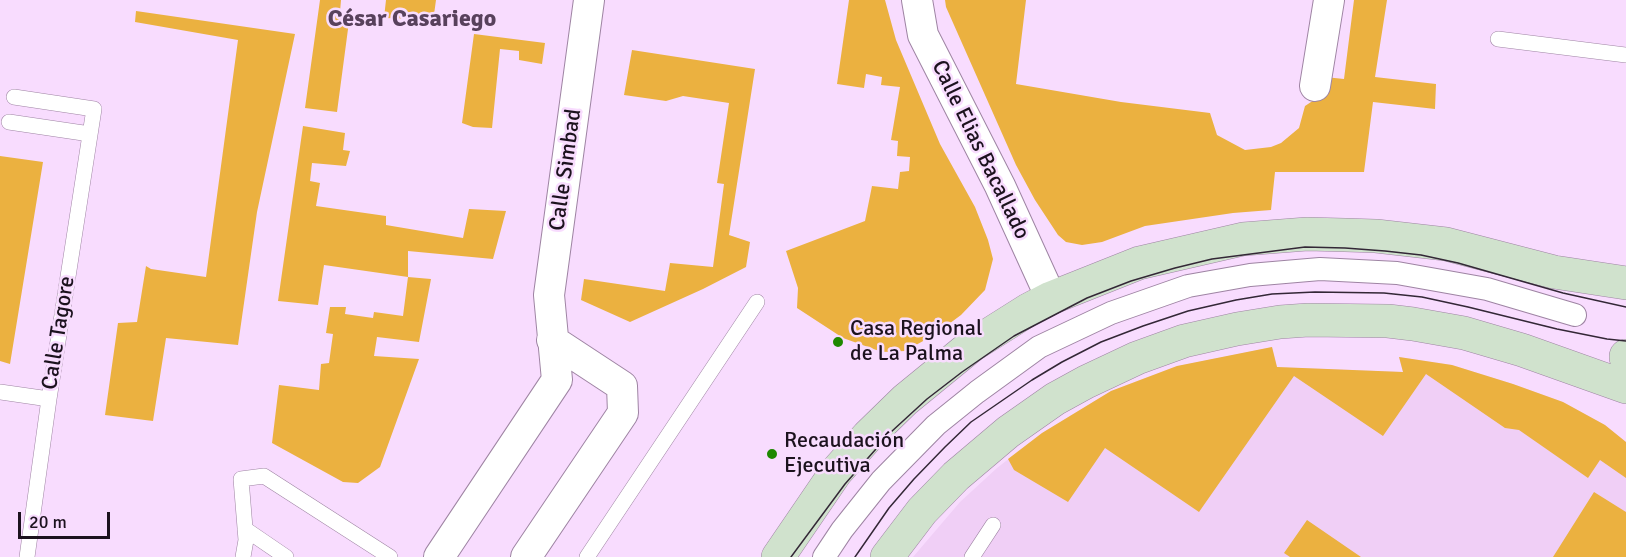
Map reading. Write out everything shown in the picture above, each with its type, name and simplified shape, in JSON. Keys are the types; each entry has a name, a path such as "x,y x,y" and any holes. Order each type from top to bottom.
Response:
{"main road":[{"path":"778,557 836,472 868,436 905,400 971,346 1028,310 1052,298 1139,263 1243,239 1307,234 1376,236 1446,244 1554,272 1620,281"},
{"path":"887,557 922,511 956,476 1024,420 1086,382 1137,358 1184,341 1280,322 1388,321 1464,333 1522,350 1626,387"},
{"path":"1577,370 1626,405"}],"street":[{"name":"Calle Simbad","path":"439,557 557,380 549,295 589,0"},
{"name":"Calle Elias Bacallado","path":"917,0 923,35 1000,186 1052,298"},
{"path":"1315,86 1329,0"},
{"path":"824,557 842,530 881,481 936,424 977,392 1039,347 1111,313 1188,286 1250,275 1320,269 1396,273 1487,290 1575,315"},
{"path":"526,557 623,413 622,386 552,340"}],"lane":[{"path":"1498,39 1626,55"},
{"name":"Calle Tagore","path":"15,97 94,109 27,557"},
{"path":"9,122 90,134"},
{"path":"587,557 757,302"},
{"path":"0,392 49,399"},
{"path":"243,557 246,540 241,479 264,476 390,557"},
{"path":"972,557 993,525"},
{"path":"245,529 286,557"}],"shaded area":[{"path":"320,0 341,0 340,12 350,14 337,112 305,108"},
{"path":"386,0 436,0 433,22 384,18"},
{"path":"849,0 885,0 896,40 940,144 975,207 993,259 985,290 961,315 934,335 905,351 882,352 843,338 797,308 798,288 786,251 865,221 872,186 898,189 900,172 909,171 910,157 897,156 898,141 891,140 900,87 881,85 882,77 866,74 864,88 837,84"},
{"path":"945,0 1026,0 1016,84 1121,102 1210,113 1217,135 1245,150 1271,147 1281,143 1299,128 1305,106 1323,94 1325,77 1344,79 1354,0 1387,0 1375,77 1436,84 1435,109 1373,102 1364,172 1275,172 1271,210 1233,213 1145,226 1102,242 1082,245 1066,242 1058,235 1035,200 1016,165 946,7"},
{"path":"136,11 295,34 257,212 238,345 166,338 153,421 105,415 118,323 137,322 146,266 151,269 206,277 238,40 135,22"},
{"path":"474,34 545,43 542,64 519,60 519,51 500,49 492,128 473,127 462,123"},
{"path":"632,50 755,69 729,235 750,242 746,267 630,322 581,300 584,279 665,291 670,263 713,267 724,184 717,183 729,103 683,96 666,101 624,95"},
{"path":"303,126 345,133 343,150 350,151 346,166 312,163 310,181 320,183 316,206 386,216 386,225 463,238 469,209 506,211 493,259 408,251 408,277 324,265 318,305 278,301"},
{"path":"0,156 43,162 10,364 0,361"},
{"path":"408,277 431,279 419,342 377,337 374,356 419,359 380,467 358,483 343,482 272,443 279,385 319,390 321,364 329,363 333,334 326,333 330,307 346,307 345,314 373,318 374,312 403,316"},
{"path":"1272,347 1277,367 1403,372 1399,357 1452,365 1563,402 1605,425 1626,442 1626,557 913,557 960,502 997,468 1042,433 1111,391 1177,366"},
{"path":"1272,347 1277,367 1403,372 1399,357 1452,365 1563,402 1605,425 1626,442 1626,478 1600,460 1588,478 1519,430 1505,428 1426,374 1383,436 1294,376 1199,512 1105,448 1068,502 1014,470 1008,459 1042,433 1111,391 1177,366"},
{"path":"1594,492 1626,512 1626,557 1553,557"},
{"path":"1307,520 1361,557 1290,557 1284,553"}],"tram line":[{"path":"791,557 845,484 891,432 927,399 1014,336 1087,298 1131,281 1212,259 1305,247 1345,248 1421,255 1458,263 1563,293 1626,307"},
{"path":"855,557 889,508 914,479 971,422 1032,380 1101,342 1188,311 1272,294 1384,293 1422,297 1557,329 1626,341"}],"place":[{"name":"Casa Regional de La Palma","path":"838,342"},
{"name":"Recaudación Ejecutiva","path":"772,454"}],"district":[{"name":"César Casariego","path":"412,20"}]}
